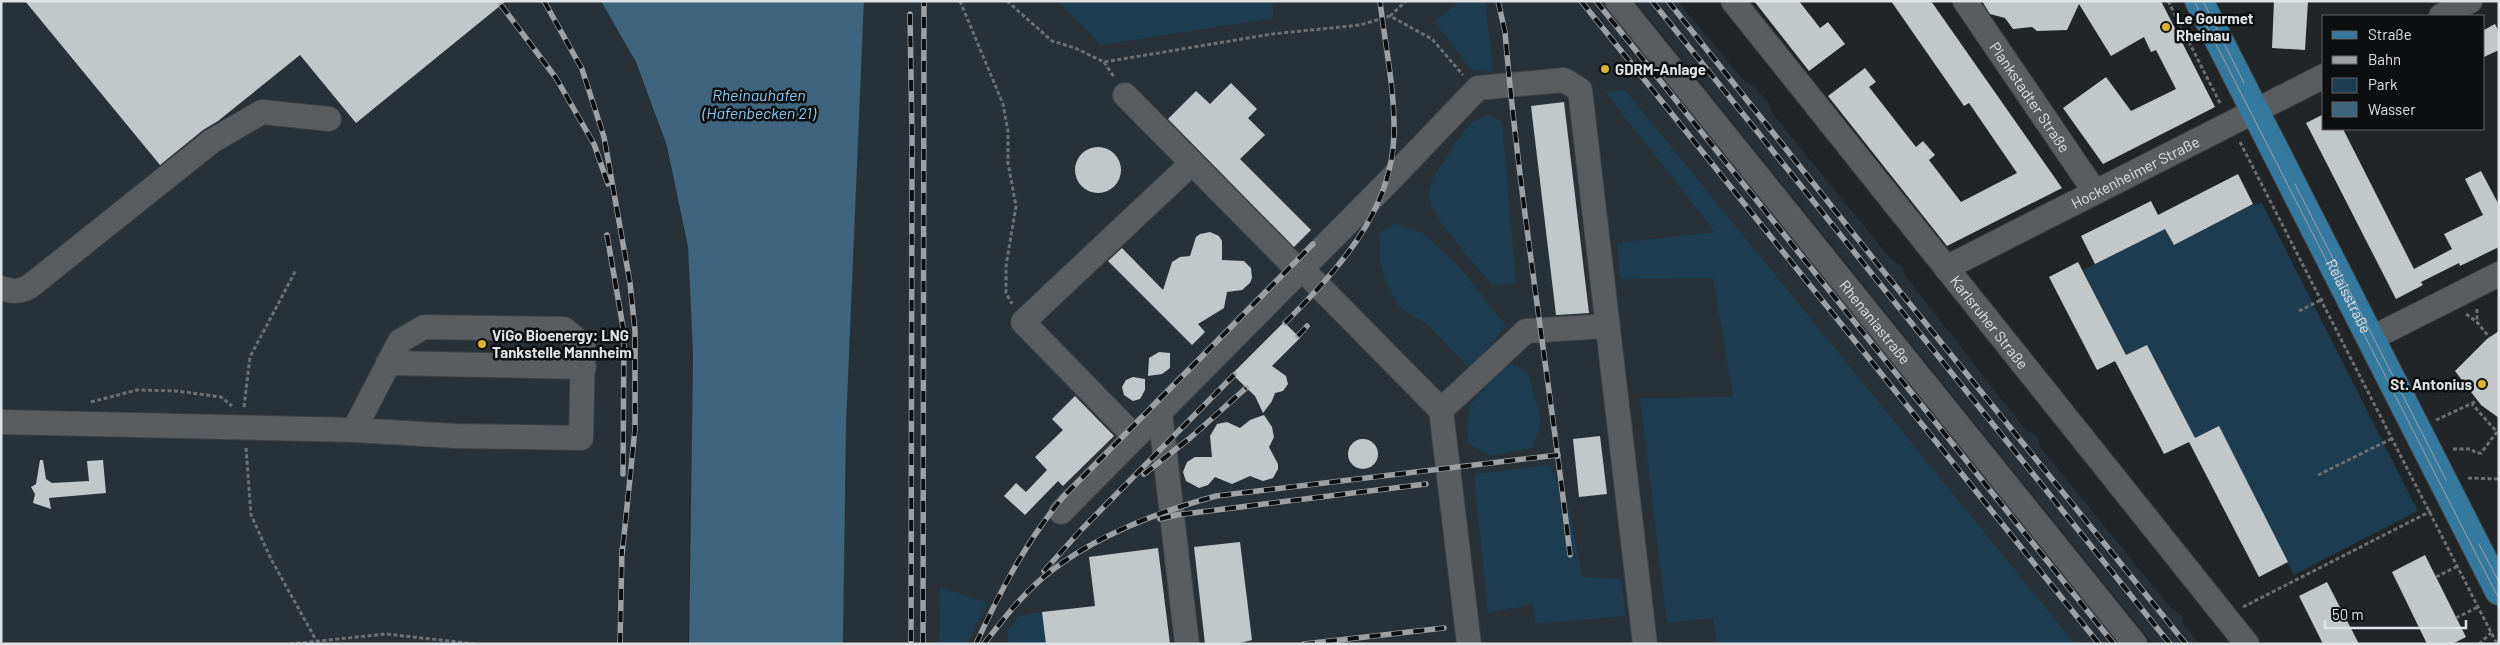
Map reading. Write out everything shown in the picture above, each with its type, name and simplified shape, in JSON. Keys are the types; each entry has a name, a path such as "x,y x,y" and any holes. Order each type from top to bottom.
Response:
{"main road":[{"name":"Relaisstraße","path":"2198,1 2370,340 2441,506 2480,560 2488,599"}],"street":[{"name":"Rhenaniastraße","path":"1617,1 2136,644"},
{"name":"Karlsruher Straße","path":"1733,1 2248,644"},
{"name":"Plankstadter Straße","path":"1965,1 2095,192"},
{"path":"2443,15 2470,1"},
{"name":"Hockenheimer Straße","path":"1946,268 2322,77"},
{"path":"1061,512 1478,88 1564,80 1580,90 1645,644"},
{"path":"1125,95 1441,410 1469,644"},
{"path":"1,288 11,292 21,291 29,286 212,141 262,112 329,119"},
{"path":"1136,436 1023,322 1192,163"},
{"path":"2370,340 2499,274"},
{"path":"1441,410 1526,331 1608,326"},
{"path":"1,422 245,422 354,430 456,436 581,438 583,346 564,329 424,327 400,341 354,430"},
{"path":"388,363 584,367"},
{"path":"1160,412 1187,644"}],"path":[{"path":"960,1 1003,104 1008,131 1008,163 1016,206 1006,266 1006,293 1023,322"},
{"path":"1007,1 1052,41 1075,48 1104,62 1272,34 1360,25 1390,16 1406,1"},
{"path":"2168,1 2392,438 2480,560 2488,599 2491,632 2496,644"},
{"path":"1390,16 1432,40 1450,62 1478,88"},
{"path":"296,270 250,356 245,422 251,515 271,560 316,640"},
{"path":"2299,311 2321,300"},
{"path":"2478,322 2489,337"},
{"path":"86,403 137,390 177,390 221,397 245,422"},
{"path":"2438,419 2477,401"},
{"path":"2453,450 2471,449 2479,454 2497,432 2472,404"},
{"path":"2318,475 2392,438"},
{"path":"2468,478 2499,479"},
{"path":"2225,616 2441,506"},
{"path":"2436,577 2480,560"},
{"path":"2456,618 2488,599"},
{"path":"2479,644 2491,632"},
{"path":"290,644 386,634 476,644"}],"shaded area":[{"path":"1,1 601,1 636,62 667,146 688,247 693,353 688,644 1,644"},
{"path":"864,1 1601,1 2121,644 843,644 846,426"},
{"path":"1635,1 1678,1 1744,81 1754,86 1769,103 1772,113 1890,258 1902,267 1904,274 2027,432 2034,434 2041,448 2170,607 2182,616 2183,623 2199,644 2153,644"}],"green space":[{"path":"1058,1 1273,1 1273,18 1101,45"},
{"path":"1454,1 1485,1 1493,72 1470,69 1435,21 1455,5"},
{"path":"1625,90 2075,644 1709,644 1716,642 1713,618 1667,623 1640,398 1733,397 1713,278 1620,279 1617,243 1715,232 1605,92"},
{"path":"1490,115 1502,122 1516,284 1493,285 1454,240 1430,201 1429,192 1432,181 1460,137 1472,123"},
{"path":"2262,203 2418,511 2294,575 2219,427 2195,438 2147,345 2126,355 2083,270 2165,229 2174,245 2250,206"},
{"path":"1396,223 1424,234 1462,270 1506,326 1470,369 1427,324 1399,307 1386,283 1379,257 1380,232"},
{"path":"1507,362 1528,372 1541,421 1533,448 1490,456 1467,443 1469,406"},
{"path":"1550,465 1570,511 1582,577 1621,579 1626,616 1536,624 1532,604 1488,613 1474,474"},
{"path":"940,587 988,603 966,644 939,644"},
{"path":"1042,612 1046,644 1009,644 1007,631 1019,616"}],"water":[{"name":"Rheinauhafen (Hafenbecken 21)","path":"601,1 864,1 846,426 843,644 689,644 693,353 688,247 667,146 636,62"}],"building":[{"path":"25,1 506,1 356,123 300,55 160,165"},
{"path":"1754,1 1799,1 1820,28 1828,22 1845,44 1809,71"},
{"path":"1891,1 1931,1 2062,188 1947,246 1828,96 1865,68 1876,82 1869,87 1916,147 1923,141 1935,155 1929,160 1961,202 2017,173 1969,103 1964,106"},
{"path":"1982,1 2161,1 2215,107 2103,164 2063,108 2106,77 2131,111 2176,89 2156,50 2151,52 2144,37 2111,56 2079,4 2067,30 2037,31 2032,27 2013,29 2005,18 1990,14"},
{"path":"2274,1 2308,1 2305,50 2272,48"},
{"path":"2495,24 2499,32 2499,50 2485,57 2485,29"},
{"path":"1231,83 1257,109 1248,118 1265,135 1240,159 1311,230 1294,247 1168,119 1196,91 1210,104"},
{"path":"1564,102 1589,313 1556,315 1531,106"},
{"path":"2322,115 2322,130 2344,130 2414,269 2452,249 2444,234 2483,215 2465,179 2481,171 2499,205 2499,247 2460,266 2459,263 2421,282 2423,285 2396,299 2306,123"},
{"path":"1098,147 1111,151 1117,157 1121,170 1117,183 1111,189 1098,193 1085,189 1079,183 1075,170 1079,157 1085,151"},
{"path":"2238,174 2253,204 2174,245 2165,229 2095,264 2081,236 2151,201 2158,215"},
{"path":"1210,232 1219,236 1222,241 1222,260 1244,261 1251,268 1252,278 1250,283 1242,290 1227,292 1224,308 1198,324 1205,332 1192,345 1108,261 1122,248 1163,290 1172,262 1180,257 1190,256 1196,237"},
{"path":"2078,262 2126,355 2147,345 2195,438 2219,426 2288,562 2259,577 2189,442 2164,454 2115,361 2097,370 2049,277"},
{"path":"1284,322 1300,338 1272,366 1286,376 1288,384 1283,391 1275,393 1272,401 1263,413 1255,396 1232,374"},
{"name":"St. Antonius","path":"2499,331 2499,418 2481,405 2455,371 2487,339"},
{"path":"1159,352 1170,353 1170,368 1162,374 1148,376 1149,358"},
{"path":"1133,377 1145,379 1145,390 1140,399 1133,401 1124,395 1122,387 1126,380"},
{"path":"1075,396 1114,436 1063,486 1058,481 1025,515 1004,496 1016,483 1026,492 1047,470 1035,457 1063,430 1052,419"},
{"path":"1264,415 1272,427 1274,437 1269,447 1278,464 1278,469 1273,478 1263,481 1250,476 1232,484 1215,477 1208,485 1199,488 1186,481 1183,472 1187,462 1195,457 1212,457 1210,436 1217,424 1227,422 1240,428 1250,420"},
{"path":"1600,436 1607,494 1579,497 1573,439"},
{"path":"1363,439 1374,443 1378,454 1374,465 1363,469 1352,465 1348,454 1352,443"},
{"path":"40,460 43,460 46,479 52,483 89,481 87,461 103,460 106,493 49,498 51,509 33,503 35,494 31,487 36,484"},
{"path":"1240,542 1252,640 1236,644 1205,644 1194,547"},
{"path":"1158,548 1170,644 1046,644 1042,612 1095,606 1089,557"},
{"path":"2425,555 2466,637 2452,644 2427,644 2392,572"},
{"path":"2327,582 2359,644 2323,644 2299,596"}],"tram line":[{"path":"2194,1 2499,599"},
{"path":"2203,1 2244,83"},
{"path":"2295,184 2446,480"},
{"path":"2479,544 2499,582"}],"railway":[{"path":"544,1 582,69 604,137 630,283 635,331 635,429 622,555"},
{"path":"923,644 924,1"},
{"path":"1285,323 1324,282 1358,238 1372,215 1391,163 1394,117 1380,1"},
{"path":"1498,1 1505,32 1527,228 1570,555"},
{"path":"1581,1 2099,644"},
{"path":"1596,1 2114,644"},
{"path":"1652,1 2170,644"},
{"path":"1668,1 1884,272 2186,644"},
{"path":"501,5 556,78 594,144 608,184"},
{"path":"910,14 912,137 911,644"},
{"path":"607,235 624,333 623,474"},
{"path":"976,644 1026,549 1063,497 1313,244"},
{"path":"1298,336 1307,326"},
{"path":"1044,571 1082,529 1234,375"},
{"path":"1144,474 1190,438 1246,388"},
{"path":"984,644 1024,596 1041,579 1069,558 1109,535 1172,509 1216,496 1558,455"},
{"path":"1160,519 1176,515 1426,484"},
{"path":"620,644 622,549"},
{"path":"1304,644 1444,628"}],"place":[{"name":"Le Gourmet Rheinau","path":"2166,27"},
{"name":"GDRM-Anlage","path":"1605,69"},
{"name":"ViGo Bioenergy: LNG Tankstelle Mannheim","path":"482,344"},
{"name":"St. Antonius","path":"2482,384"}]}
